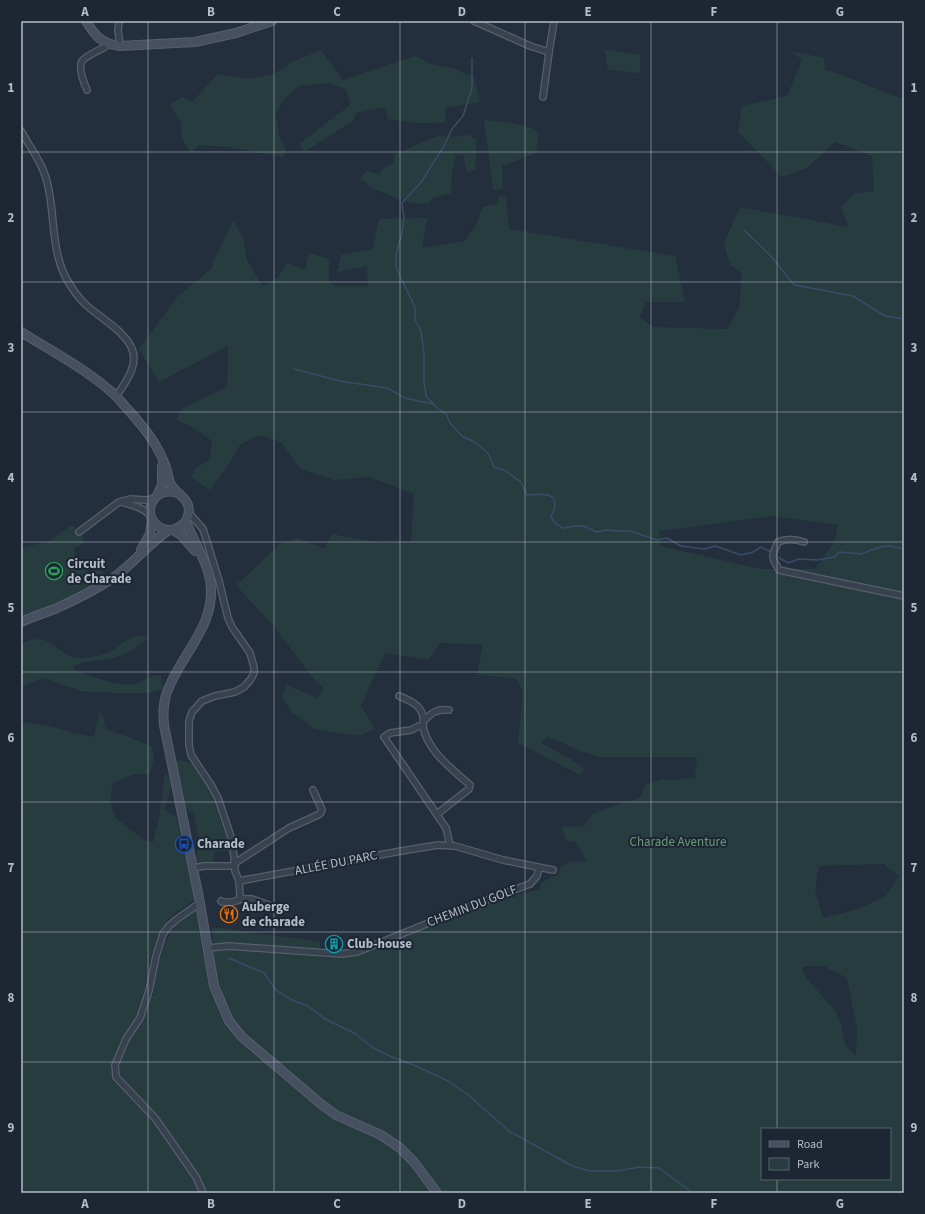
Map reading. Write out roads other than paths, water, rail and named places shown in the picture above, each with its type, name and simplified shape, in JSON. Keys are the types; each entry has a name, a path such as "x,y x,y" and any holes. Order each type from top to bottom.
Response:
{"street":[{"path":"86,21 92,31 102,41 120,46 195,42 236,33 272,21"},
{"path":"119,21 118,30 120,46"},
{"path":"474,21 530,46 549,52"},
{"path":"543,98 554,21"},
{"path":"87,90 80,66 83,60 105,47 107,43"},
{"path":"21,131 39,161 48,186 56,246 59,261 66,277 79,298 124,337 132,349 134,360 132,370 116,396"},
{"path":"21,332 86,373 116,396 147,433 160,453 172,485 187,502 187,517 194,541 204,558 208,571 211,596 206,621 167,693 164,703 164,716 165,733 200,903 214,986 230,1022 242,1037 307,1093 336,1115 381,1135 400,1148 414,1162 438,1193"},
{"path":"128,565 146,542 150,534 151,505 162,484 163,472 160,453"},
{"path":"79,532 119,502 130,499 146,500 166,491 172,491 180,494"},
{"path":"119,502 145,510 156,525 181,535 188,542 208,571"},
{"path":"187,517 202,527 219,581 228,618 232,627 250,653 254,667 254,672 251,679 244,687 235,692 215,696 202,701 192,712 189,721 189,745 191,756 218,798 231,837 236,874 239,881 240,896 242,899"},
{"path":"21,622 55,609 88,593 113,578 157,538 182,525 187,517"},
{"path":"804,542 794,539 784,539 778,542 772,558 779,570 904,596"},
{"path":"399,696 417,704 421,711 424,733 432,747 447,766 470,785 469,789 437,814"},
{"path":"449,710 440,709 430,714 423,724 411,730 390,733 384,737 446,828 450,845"},
{"path":"193,868 235,864 289,828 320,814 322,810 313,790"},
{"name":"ALLÉE DU PARC","path":"239,881 438,845 450,845 503,860 553,870"},
{"name":"CHEMIN DU GOLF","path":"208,948 229,946 341,954 357,952 530,884 537,876 539,868"},
{"path":"221,901 227,903 236,902 242,899 252,899 269,905"},
{"path":"200,903 177,919 163,934 156,956 149,991 140,1018 126,1040 115,1065 116,1077 155,1118 196,1177 202,1193"}],"waterway":[{"path":"472,58 472,88 463,116 452,129 444,146 422,181 402,203 404,218 402,233 396,255 396,268 415,307 415,320 421,331 426,396 437,408 446,414 450,423 463,437 473,441 488,453 494,467 506,471 521,482 527,495 546,494 550,496 555,503 551,517 555,523 563,528 584,526 596,532 607,530 630,531 657,540 667,538 681,546 705,549 715,546 741,555 753,552 761,547 769,551"},
{"path":"744,230 771,256 794,285 853,296 885,316 904,319"},
{"path":"294,369 340,381 387,388 405,398 433,404"},
{"path":"778,557 788,563 799,559 817,560 835,557 839,552 861,554 880,547 889,546 904,549"},
{"path":"229,958 264,973 276,990 292,1000 308,1006 325,1019 356,1034 373,1048 448,1081 467,1094 509,1131 572,1166 590,1171 616,1171 640,1167 659,1168 693,1193"}],"place":[{"name":"Circuit de Charade","path":"54,571"},
{"name":"Charade","path":"184,844"},
{"name":"Auberge de charade","path":"229,914"},
{"name":"Club-house","path":"334,944"}],"park label":[{"name":"Charade Aventure","path":"678,842"}]}
